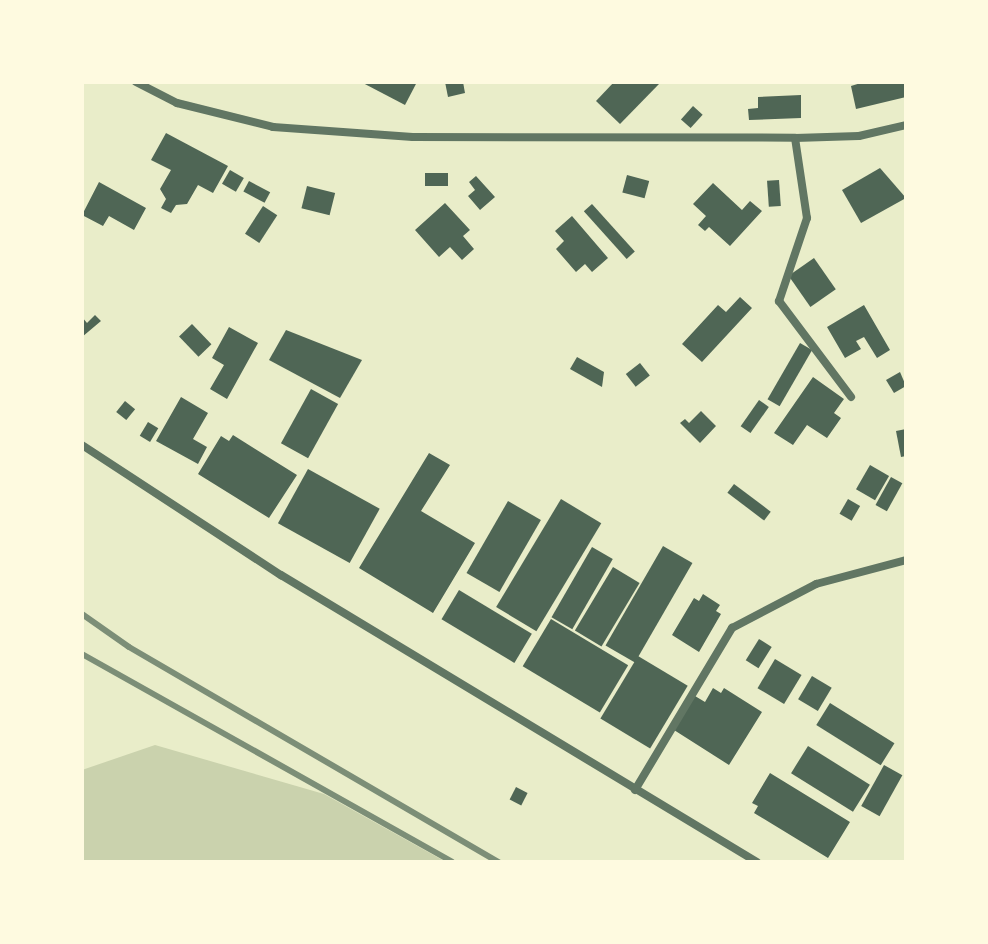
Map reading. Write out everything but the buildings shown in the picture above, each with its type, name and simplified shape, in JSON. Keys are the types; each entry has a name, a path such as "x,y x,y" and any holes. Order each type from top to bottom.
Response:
{"street":[{"path":"136,82 177,103 273,127 413,137 795,138 859,136 906,125"},
{"path":"795,138 807,218 779,301 851,397"},
{"path":"82,445 241,550 757,862"},
{"path":"635,790 732,628 816,584 906,560"}],"green space":[{"path":"155,745 324,794 446,862 82,862 82,770"}],"railway":[{"path":"82,614 129,647 499,862"},
{"path":"82,654 452,862"}]}
